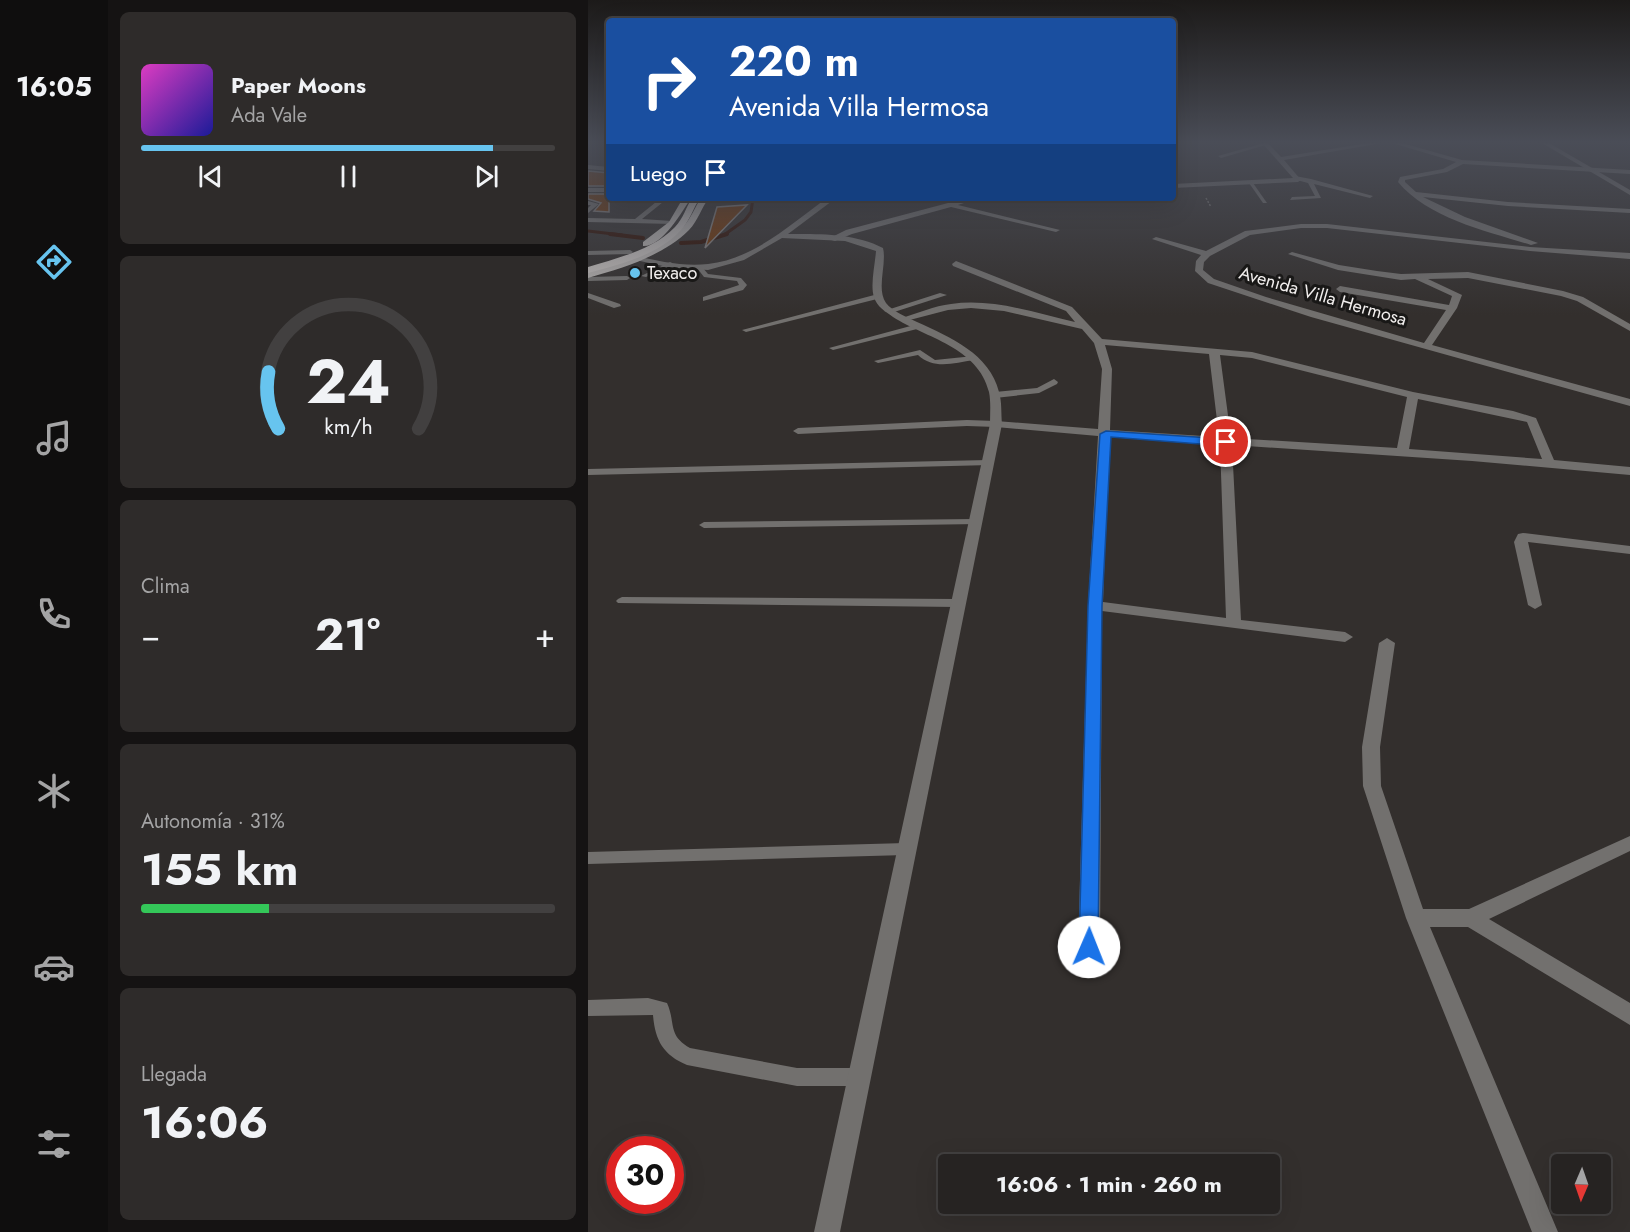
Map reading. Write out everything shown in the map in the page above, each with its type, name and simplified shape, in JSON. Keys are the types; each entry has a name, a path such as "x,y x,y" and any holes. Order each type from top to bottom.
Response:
{"highway":[{"path":"588,268 617,261 663,239 678,229 694,201"},
{"path":"588,277 612,268"}],"main road":[{"path":"612,268 632,255 672,222 685,201"},
{"path":"588,268 632,255 686,229 703,201"}],"street":[{"path":"1425,200 1472,222 1559,251"},
{"path":"1477,200 1630,211"},
{"path":"632,255 700,268 742,260 828,201"},
{"path":"832,239 849,232 964,201"},
{"path":"950,205 1056,230"},
{"name":"Avenida Villa Hermosa","path":"1630,256 1559,251 1327,225 1248,233 1207,254 1200,261 1200,271 1211,281 1299,312 1427,345 1630,403"},
{"path":"778,236 866,243 880,250 878,296 888,311 951,341 974,358 986,373 996,395 996,424 827,1232"},
{"path":"1156,239 1207,254"},
{"path":"1292,254 1338,267 1377,274 1417,277 1468,275 1501,281 1572,297 1630,328"},
{"path":"956,264 1069,309 1099,342 1107,369 1106,434 1095,606 1089,947"},
{"path":"1417,277 1457,295 1452,308 1427,345"},
{"path":"1340,289 1452,308"},
{"path":"911,323 947,307 979,306 1086,327"},
{"path":"1607,315 1630,315"},
{"path":"1099,342 1252,355 1288,362 1413,395 1526,417 1532,420 1549,462"},
{"path":"1214,352 1226,442 1234,623"},
{"path":"1402,453 1413,395"},
{"path":"996,424 1106,434 1549,462 1630,471"},
{"path":"1535,605 1521,542 1523,537 1531,536 1630,550"},
{"path":"1095,606 1345,637"},
{"path":"1387,643 1371,747 1372,786 1416,918 1545,1232"},
{"path":"1416,918 1472,918 1630,843"},
{"path":"1472,918 1630,1015"}],"lane":[{"path":"636,221 661,201"},
{"path":"588,203 597,204 588,211"},
{"path":"588,220 672,222"},
{"path":"588,253 610,252 632,255"},
{"path":"588,260 610,252"},
{"path":"644,276 670,264"},
{"path":"700,268 706,276 739,279 743,285 706,299"},
{"path":"588,277 627,278"},
{"path":"588,295 617,306"},
{"path":"888,311 943,295"},
{"path":"746,330 878,296"},
{"path":"832,348 911,323"},
{"path":"878,361 920,352 929,362 974,358"},
{"path":"996,395 1039,390 1054,382"},
{"path":"798,431 996,424"},
{"path":"588,472 987,464"},
{"path":"704,525 975,522"},
{"path":"622,601 957,603"},
{"path":"588,858 906,849"},
{"path":"588,1008 648,1006 661,1009 664,1035 672,1050 687,1056 797,1077 859,1077"}],"building":[{"path":"593,200 609,201 609,212 594,211 601,203"},
{"path":"747,205 705,248 717,207"}],"waterway":[{"path":"724,235 745,220 751,212 753,201"},
{"path":"588,231 622,235"},
{"path":"610,234 643,238"},
{"path":"681,243 701,242 724,235"}],"place":[{"name":"Texaco","path":"635,273"}],"route":[{"path":"1089,947 1095,606 1106,434 1226,442"}]}
